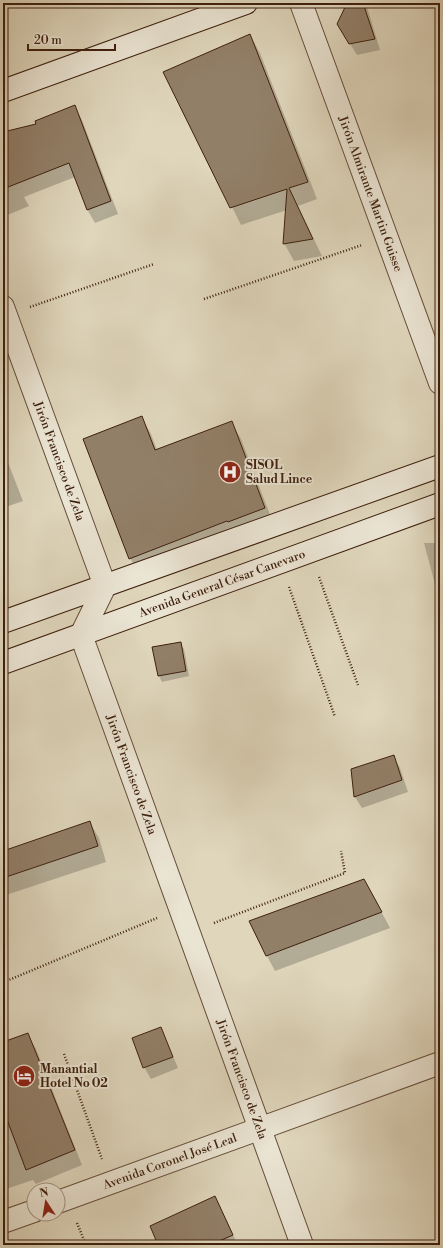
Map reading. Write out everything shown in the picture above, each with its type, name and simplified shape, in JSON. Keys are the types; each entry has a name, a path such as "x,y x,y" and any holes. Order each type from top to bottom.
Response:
{"street":[{"path":"3,91 246,3"},
{"name":"Jirón Almirante Martin Guisse","path":"301,3 440,383"},
{"name":"Jirón Francisco de Zela","path":"4,311 105,586"},
{"path":"3,622 440,466"},
{"name":"Avenida General César Canevaro","path":"3,663 440,504"},
{"path":"80,635 105,586"},
{"name":"Jirón Francisco de Zela","path":"80,635 302,1245"},
{"name":"Avenida Coronel José Leal","path":"66,1199 440,1063"},
{"path":"3,1222 26,1214"}],"path":[{"path":"204,300 386,236"},
{"path":"4,311 154,264"},
{"path":"310,551 358,685"},
{"path":"280,562 335,716"},
{"path":"189,932 345,874 341,851"},
{"path":"4,982 180,908"},
{"path":"64,1054 110,1183"}],"building":[{"path":"347,3 363,3 375,39 349,44 337,24"},
{"path":"250,34 308,182 289,188 313,239 283,244 287,189 230,208 163,72"},
{"path":"75,105 111,201 87,210 69,163 3,189 3,132 36,124 35,121"},
{"path":"142,416 155,450 232,421 265,508 129,559 83,439"},
{"path":"181,642 186,671 158,676 152,647"},
{"path":"394,755 402,780 354,797 351,769"},
{"path":"90,821 98,846 3,878 3,851"},
{"path":"364,879 382,912 266,956 249,921"},
{"path":"161,1027 173,1057 143,1068 132,1038"},
{"name":"Manantial Hotel No 02","path":"28,1033 75,1150 26,1170 3,1109 3,1042"},
{"path":"215,1196 233,1235 210,1245 158,1245 150,1226"}],"place":[{"name":"SISOL Salud Lince","path":"230,472"},
{"name":"Manantial Hotel No 02","path":"24,1076"}]}
